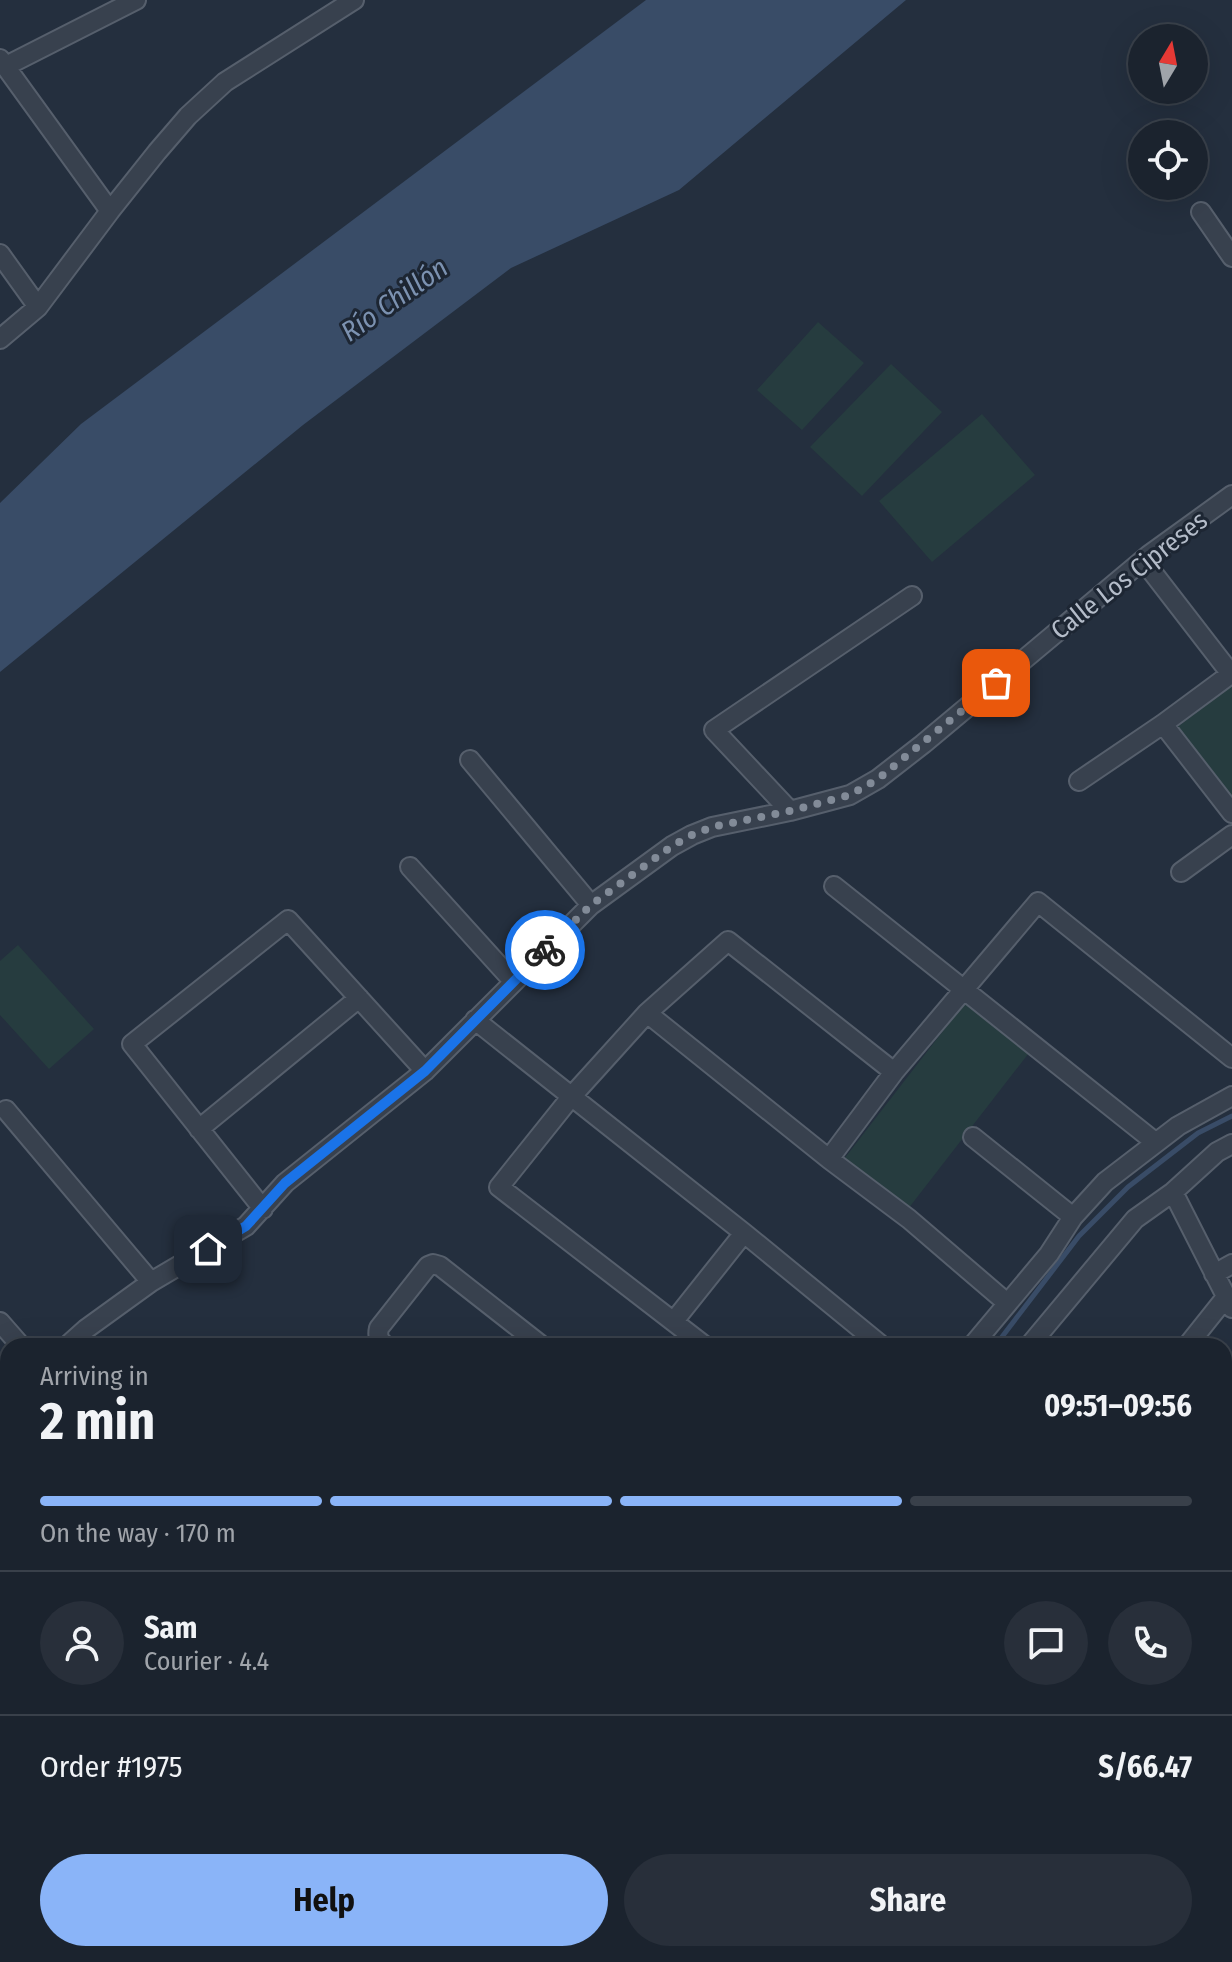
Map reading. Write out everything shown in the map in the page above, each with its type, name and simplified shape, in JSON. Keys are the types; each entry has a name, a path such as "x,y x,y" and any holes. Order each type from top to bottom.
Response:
{"street":[{"path":"110,211 3,63 136,0"},
{"path":"0,339 38,307 110,211 188,116 225,82 354,0"},
{"path":"1201,212 1232,257"},
{"path":"0,254 38,307"},
{"name":"Calle Los Cipreses","path":"76,1338 151,1282 246,1226 285,1183 425,1071 591,905 692,835 712,827 850,795 878,779 1143,560 1232,495"},
{"path":"1079,781 1231,674 1143,560"},
{"path":"790,811 714,730 912,596"},
{"path":"1163,724 1232,813"},
{"path":"470,760 591,905"},
{"path":"1181,872 1232,835"},
{"path":"410,867 513,981"},
{"path":"834,886 1155,1142"},
{"path":"829,1159 894,1072 1038,902 1232,1058"},
{"path":"263,1209 132,1044 288,920 425,1071"},
{"path":"695,1338 499,1187 571,1097 647,1013 728,941 894,1072"},
{"path":"199,1129 359,998"},
{"path":"647,1013 909,1219 1007,1303"},
{"path":"475,1020 872,1338"},
{"path":"979,1338 1049,1254 1073,1217 1105,1182 1178,1126 1232,1096"},
{"path":"6,1110 151,1282"},
{"path":"973,1137 1073,1217"},
{"path":"1036,1338 1135,1219 1173,1192 1217,1152 1232,1144"},
{"path":"1173,1192 1229,1302 1195,1338"},
{"path":"674,1321 744,1233"},
{"path":"378,1338 379,1328 428,1266 433,1264 440,1266 532,1338"},
{"path":"1214,1274 1232,1264"},
{"path":"0,1322 14,1338"}],"green space":[{"path":"818,322 864,363 802,430 757,390"},
{"path":"891,364 942,412 862,496 810,447"},
{"path":"982,414 1035,475 932,562 879,501"},
{"path":"1232,686 1232,800 1176,728"},
{"path":"18,945 94,1029 49,1069 0,1015 0,961"},
{"path":"967,1000 1032,1049 908,1209 844,1159"}],"water":[{"name":"Río Chillón","path":"646,0 906,0 679,190 511,268 303,425 0,672 0,503 81,424"}],"waterway":[{"path":"1001,1338 1079,1236 1128,1187 1198,1133 1232,1116"}],"way so far":[{"path":"545,950 591,905 672,846 712,827 850,795 878,779 996,683"}],"route":[{"path":"208,1249 246,1226 285,1183 425,1071 545,950"}]}
